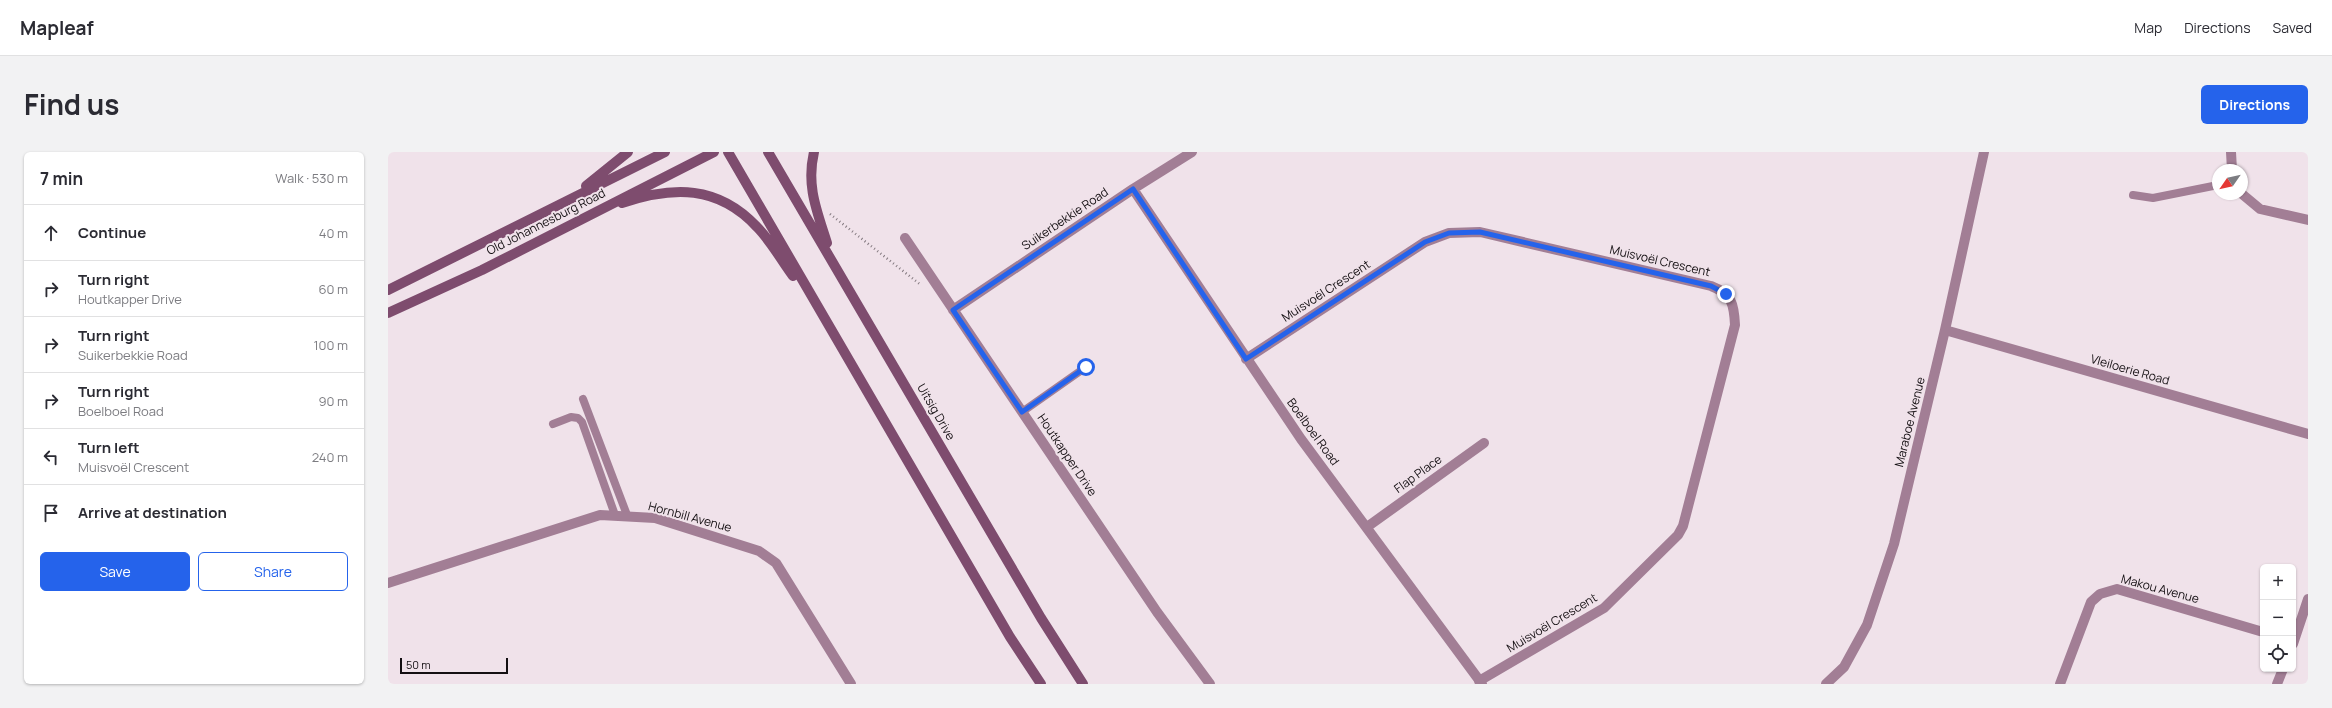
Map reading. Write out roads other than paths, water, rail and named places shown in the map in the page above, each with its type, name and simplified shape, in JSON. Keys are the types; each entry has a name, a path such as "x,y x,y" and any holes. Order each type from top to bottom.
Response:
{"main road":[{"path":"572,197 628,152"},
{"name":"Old Johannesburg Road","path":"388,290 665,152"},
{"name":"Old Johannesburg Road","path":"388,313 482,270 589,214 714,152"},
{"path":"728,152 1010,637 1041,684"},
{"name":"Uitsig Drive","path":"768,152 1041,618 1084,684"},
{"path":"814,152 810,170 814,202 832,260"},
{"path":"589,214 631,200 665,192 696,192 721,199 743,213 758,228 825,320"}],"street":[{"name":"Suikerbekkie Road","path":"953,310 1133,189 1192,152"},
{"name":"Maraboe Avenue","path":"1826,684 1844,667 1869,618 1894,544 1945,330 1984,152"},
{"path":"2230,152 2231,164"},
{"name":"Boelboel Road","path":"1133,189 1301,439 1481,682"},
{"path":"2248,199 2260,209 2308,220"},
{"name":"Muisvoël Crescent","path":"1246,359 1425,242 1449,233 1480,232 1711,286 1726,294 1734,306 1735,325 1683,526 1678,535 1604,608 1481,682"},
{"name":"Houtkapper Drive","path":"905,238 1157,612 1210,684"},
{"name":"Vleiloerie Road","path":"1945,330 2308,434"},
{"name":"Flap Place","path":"1367,527 1484,443"},
{"name":"Hornbill Avenue","path":"388,583 600,515 626,515 654,518 759,551 769,556 776,563 851,684"},
{"name":"Makou Avenue","path":"2060,684 2091,602 2106,591 2117,589 2260,631"},
{"path":"2295,636 2308,599"},
{"path":"2277,684 2282,672"}],"lane":[{"path":"2133,195 2153,198 2212,186"},
{"path":"1022,412 1086,367"},
{"path":"583,399 626,515"},
{"path":"553,424 571,417 578,418 582,422 615,515"}]}
